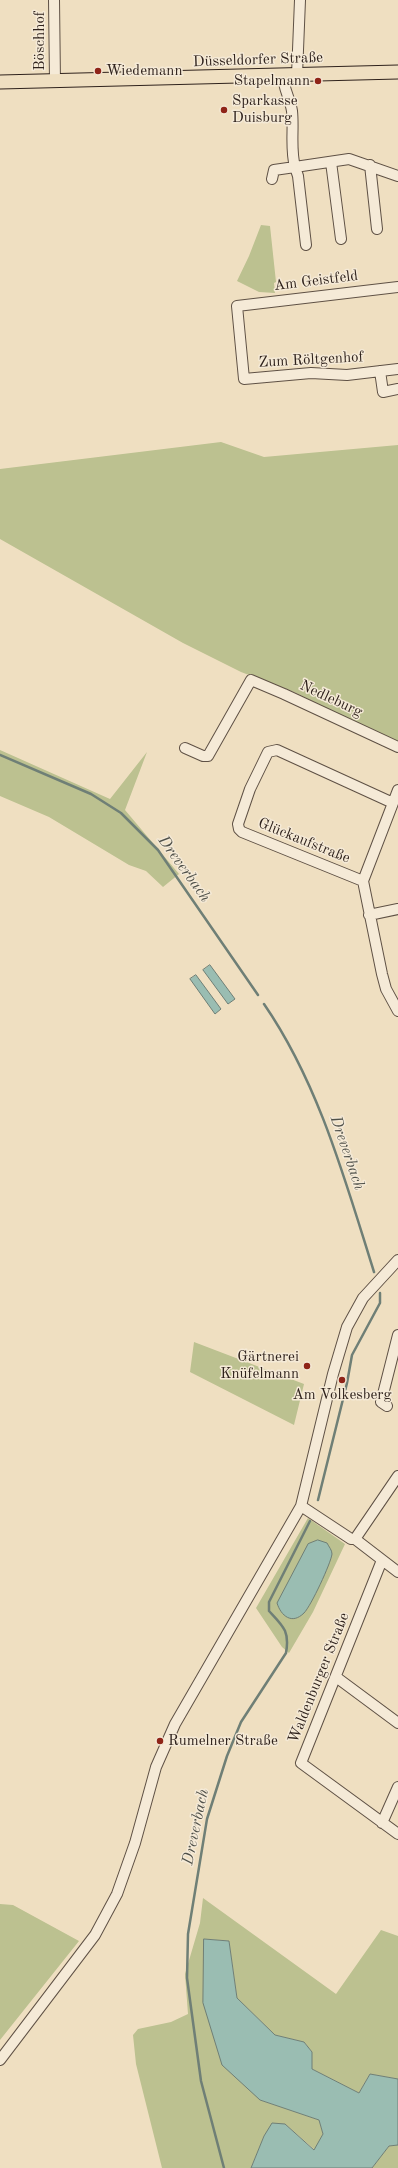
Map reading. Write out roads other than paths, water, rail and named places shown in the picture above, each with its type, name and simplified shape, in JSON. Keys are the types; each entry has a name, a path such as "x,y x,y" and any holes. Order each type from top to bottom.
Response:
{"main road":[{"name":"Düsseldorfer Straße","path":"0,82 398,72"}],"street":[{"name":"Böschhof","path":"54,0 55,81"},
{"path":"298,74 300,0"},
{"path":"283,75 283,86 292,110 292,156 298,176 306,245"},
{"path":"272,179 274,170 349,159 370,165 398,176"},
{"path":"331,162 341,240"},
{"path":"370,165 377,229"},
{"name":"Am Geistfeld","path":"237,306 398,287"},
{"name":"Zum Röltgenhof","path":"237,306 244,379 311,373 347,375 398,368"},
{"name":"Zum Röltgenhof","path":"380,371 382,392 398,389"},
{"name":"Nedleburg","path":"185,748 203,756 208,756 251,680 398,747"},
{"name":"Glückaufstraße","path":"362,881 242,832 238,829 238,824 250,789 268,752 277,750 393,803"},
{"path":"398,790 362,881 386,989 398,1012"},
{"path":"369,915 398,908"},
{"path":"0,2060 95,1935 117,1894 135,1843 156,1767 175,1724 302,1506 333,1374 347,1327 363,1298 398,1260"},
{"path":"387,1406 381,1402 398,1335"},
{"path":"355,1539 398,1476"},
{"path":"302,1506 351,1539 355,1539 398,1572"},
{"name":"Waldenburger Straße","path":"382,1560 301,1763 398,1834"},
{"path":"336,1678 398,1723"},
{"path":"382,1823 398,1786"}],"water":[{"path":"210,965 235,999 228,1004 203,970"},
{"path":"196,975 221,1009 215,1014 190,979"},
{"path":"318,1540 327,1543 332,1551 331,1559 316,1594 307,1609 300,1617 291,1619 281,1612 277,1603 308,1544"},
{"path":"204,1939 229,1941 237,1998 275,2035 304,2042 312,2052 312,2069 359,2093 370,2074 398,2079 398,2145 389,2146 372,2168 251,2168 264,2136 272,2123 285,2124 314,2150 323,2134 319,2120 260,2100 222,2065 203,2003"}],"waterway":[{"name":"Dreverbach","path":"0,755 91,794 121,813 158,850 258,995"},
{"name":"Dreverbach","path":"264,1004 300,1067 329,1134 374,1272"},
{"name":"Dreverbach","path":"318,1500 347,1383 352,1355 380,1303 380,1293"},
{"name":"Dreverbach","path":"224,2168 201,2081 187,1978 188,1934 207,1819 227,1756 241,1722 286,1653 286,1634 282,1625 269,1611 269,1602 310,1521"}],"place":[{"name":"Wiedemann","path":"98,71"},
{"name":"Stapelmann","path":"318,81"},
{"name":"Sparkasse Duisburg","path":"224,110"},
{"name":"Gärtnerei Knüfelmann","path":"307,1366"},
{"name":"Am Volkesberg","path":"342,1380"},
{"name":"Rumelner Straße","path":"160,1741"}]}
